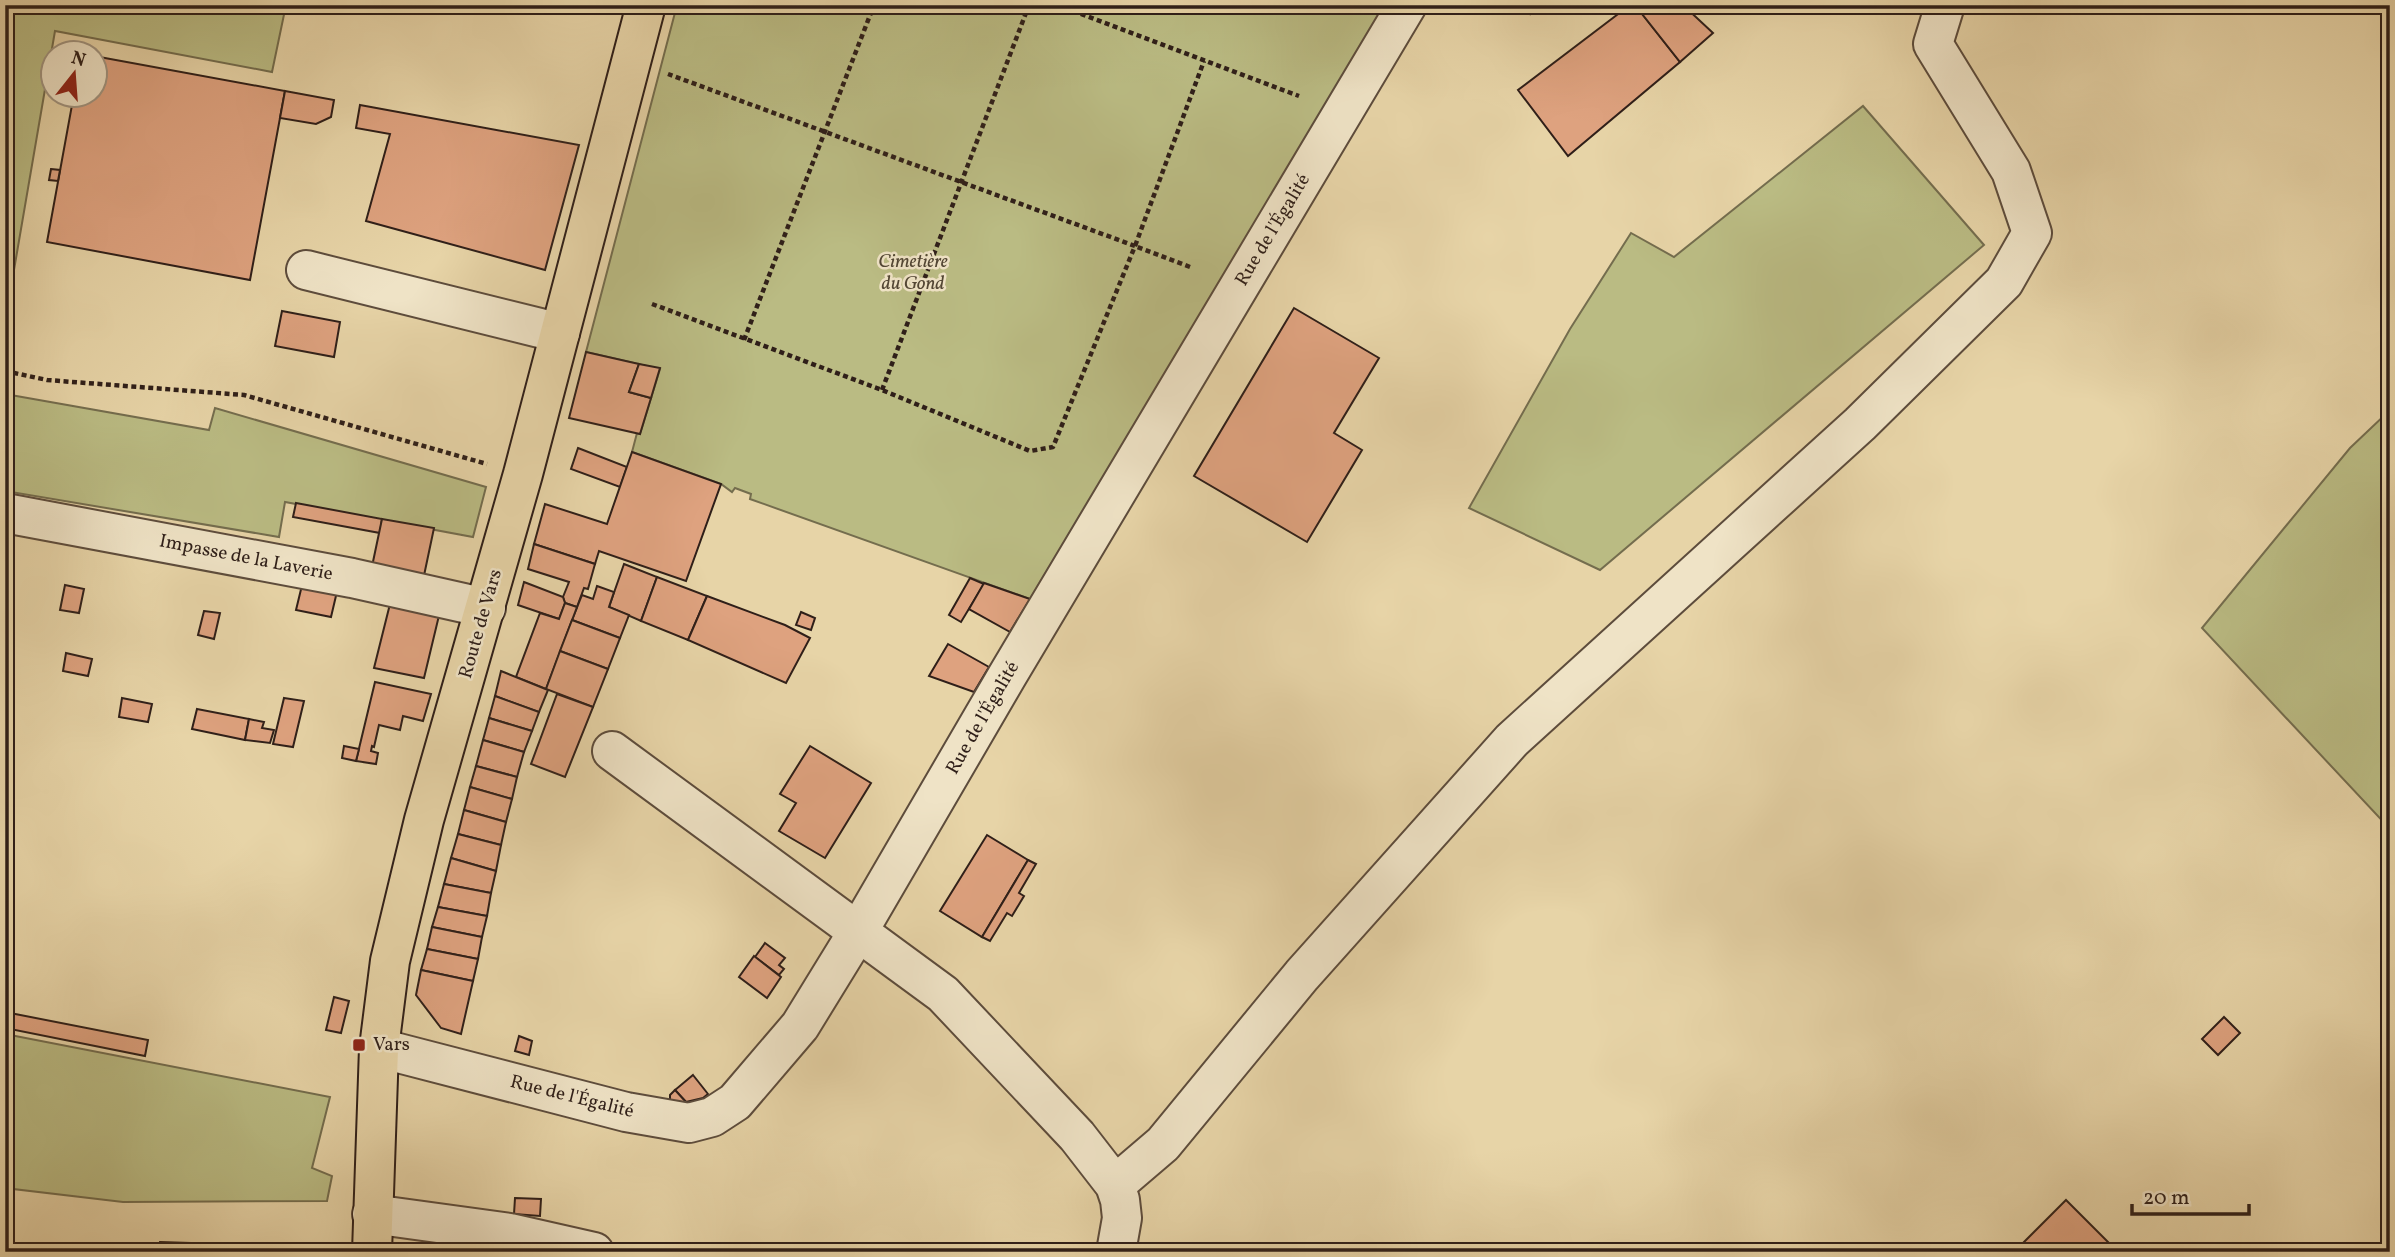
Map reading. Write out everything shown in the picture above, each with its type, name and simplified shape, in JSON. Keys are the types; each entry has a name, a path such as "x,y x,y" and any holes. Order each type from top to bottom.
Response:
{"main road":[{"name":"Route de Vars","path":"372,1252 379,1048 390,961 414,859 523,474 646,5"}],"street":[{"name":"Rue de l'Égalité","path":"379,1048 626,1112 689,1122 712,1117 735,1102 800,1026 859,930 1014,664 1407,5"},
{"path":"1115,1185 1163,1144 1302,975 1512,740 1860,424 2004,282 2032,233 2011,171 1933,44 1945,5"},
{"path":"306,270 560,333"},
{"name":"Impasse de la Laverie","path":"5,513 352,578 486,608"},
{"path":"612,751 943,994 1077,1136 1115,1185 1122,1218 1116,1252"},
{"path":"372,1214 510,1233 581,1250"}],"path":[{"path":"744,340 874,5"},
{"path":"882,390 1029,5"},
{"path":"1057,5 1299,96"},
{"path":"652,304 882,390 1030,451 1053,447 1135,246 1204,61"},
{"path":"630,64 659,71 1190,267"},
{"path":"5,371 47,380 244,395 523,474"}],"green space":[{"path":"5,5 286,5 272,72 108,41 108,38 55,31 54,38 38,38 38,108 42,108 9,299 5,298"},
{"name":"Cimetière du Gond","path":"677,5 1387,5 1030,599 750,499 751,494 735,488 732,492 721,484 632,452 660,369 586,352"},
{"path":"1863,106 1984,245 1600,570 1469,508 1570,329 1631,233 1674,257"},
{"path":"5,394 209,430 215,408 486,487 473,537 285,502 279,537 5,491"},
{"path":"2390,410 2390,829 2202,628 2350,448"},
{"path":"5,1034 330,1097 312,1168 332,1176 327,1201 123,1202 5,1188"}],"building":[{"path":"1517,5 1536,5 1530,14"},
{"path":"1630,5 1635,5 1680,62 1568,156 1518,90"},
{"path":"1635,5 1683,5 1713,33 1680,62"},
{"path":"108,59 285,91 250,280 47,242 71,108 108,108"},
{"path":"285,91 334,100 331,117 316,124 280,118"},
{"path":"360,105 579,145 545,270 366,221 390,134 356,128"},
{"path":"51,169 60,170 58,181 49,180"},
{"path":"1294,308 1379,358 1334,433 1362,450 1307,542 1194,476"},
{"path":"282,311 340,322 334,357 275,346"},
{"path":"586,352 639,364 629,392 651,398 640,434 569,418"},
{"path":"639,364 660,368 651,398 629,392"},
{"path":"578,448 627,467 620,487 571,469"},
{"path":"632,452 721,484 686,581 599,551 595,564 534,544 545,504 607,524"},
{"path":"296,503 382,519 380,533 293,517"},
{"path":"382,519 434,528 422,585 370,576"},
{"path":"534,544 595,564 588,589 584,588 577,607 565,603 563,597 569,582 528,569"},
{"path":"624,564 657,577 641,621 609,607"},
{"path":"304,577 339,583 331,617 296,610"},
{"path":"657,577 707,596 688,640 641,621"},
{"path":"970,578 984,584 961,622 949,615"},
{"path":"524,582 563,597 565,603 559,619 518,605"},
{"path":"984,583 1030,599 1010,632 969,609"},
{"path":"65,585 84,589 79,613 60,610"},
{"path":"597,586 614,592 609,607 629,615 620,638 572,620 582,595 593,599"},
{"path":"393,592 442,603 424,678 374,668"},
{"path":"707,596 785,625 810,638 786,683 688,640"},
{"path":"565,603 577,607 546,689 516,677 540,613 559,619"},
{"path":"204,611 220,613 214,639 198,635"},
{"path":"801,612 815,618 811,630 796,625"},
{"path":"572,620 620,638 608,669 560,651"},
{"path":"948,644 989,667 974,692 929,676"},
{"path":"560,651 608,669 593,707 546,689"},
{"path":"66,653 92,659 88,676 63,671"},
{"path":"501,671 548,690 539,712 495,696"},
{"path":"375,682 431,694 423,721 403,716 400,730 379,725 371,751 378,753 376,764 356,761"},
{"path":"557,694 593,707 565,777 531,764"},
{"path":"495,696 539,712 532,731 489,718"},
{"path":"122,698 152,704 148,722 119,717"},
{"path":"284,698 304,701 293,747 273,744"},
{"path":"197,709 249,719 245,740 192,729"},
{"path":"489,718 532,731 524,752 483,740"},
{"path":"249,719 264,722 262,728 274,730 270,743 245,740"},
{"path":"483,740 524,752 517,777 476,766"},
{"path":"344,746 359,749 356,761 342,758"},
{"path":"810,746 871,783 825,858 779,831 796,803 780,794"},
{"path":"476,766 517,777 512,799 470,787"},
{"path":"470,787 512,799 506,822 464,810"},
{"path":"464,810 506,822 501,845 458,834"},
{"path":"458,834 501,845 496,871 451,858"},
{"path":"987,835 1028,860 982,937 940,911"},
{"path":"451,858 496,871 491,893 444,884"},
{"path":"1028,860 1036,864 1019,893 1024,896 1012,916 1007,913 990,941 982,937"},
{"path":"444,884 491,893 487,916 438,907"},
{"path":"438,907 487,916 482,937 432,927"},
{"path":"432,927 482,937 478,959 427,949"},
{"path":"765,943 785,958 779,965 784,969 779,975 755,957"},
{"path":"427,949 478,959 473,981 421,970"},
{"path":"754,956 781,977 767,998 739,977"},
{"path":"421,970 473,981 461,1034 441,1028 416,995"},
{"path":"334,997 349,1001 341,1033 326,1030"},
{"path":"5,1012 148,1040 145,1056 5,1028"},
{"path":"2224,1017 2240,1033 2218,1055 2202,1039"},
{"path":"519,1036 532,1041 529,1055 515,1051"},
{"path":"693,1075 708,1094 686,1102 675,1090"},
{"path":"675,1090 686,1102 674,1105 670,1101 670,1095"},
{"path":"515,1198 541,1199 540,1216 514,1214"},
{"path":"2066,1200 2118,1252 2014,1252"},
{"path":"160,1242 190,1243 190,1252 159,1252"},
{"path":"421,1248 440,1250 463,1252 420,1252"}],"place":[{"name":"Vars","path":"359,1045"}]}
